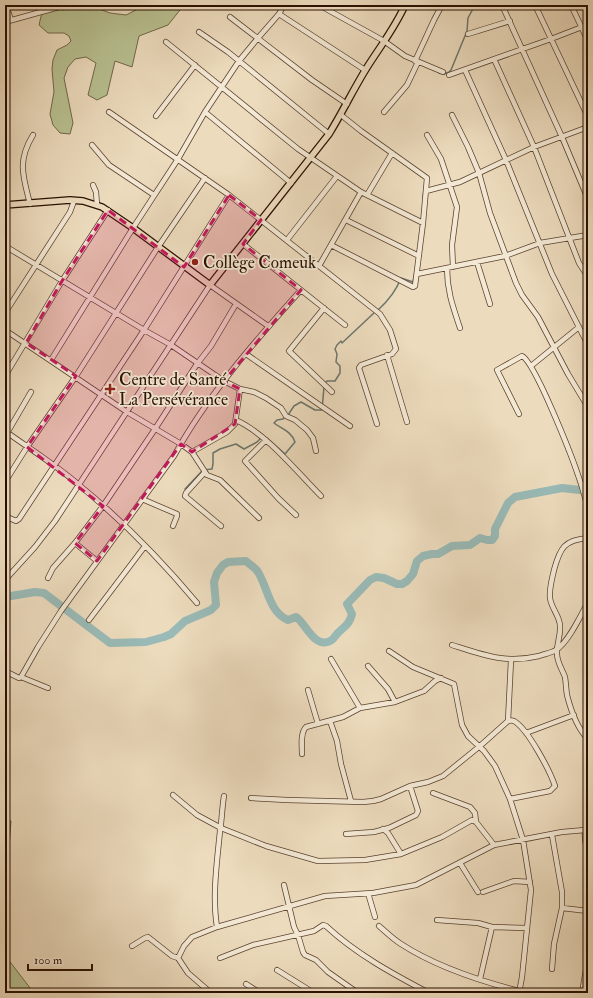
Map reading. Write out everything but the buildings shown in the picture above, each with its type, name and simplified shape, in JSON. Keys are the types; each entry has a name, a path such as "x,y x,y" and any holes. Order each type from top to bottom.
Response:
{"main road":[{"path":"5,206 74,201 83,201 97,205 108,210 210,286 329,134 365,70 400,16 405,5"}],"street":[{"path":"6,5 12,20"},
{"path":"5,22 66,5"},
{"path":"51,360 178,159 221,87 258,38 279,14 284,5"},
{"path":"318,5 327,7 384,41 400,53 417,62 443,72"},
{"path":"384,112 407,85 434,20 442,5"},
{"path":"502,5 523,49 588,199"},
{"path":"535,5 588,117"},
{"path":"572,5 588,41"},
{"path":"279,14 365,70"},
{"path":"230,17 312,80 347,104"},
{"path":"468,34 510,21"},
{"path":"449,75 551,40 582,27"},
{"path":"199,32 240,61 329,134"},
{"path":"166,42 285,139 311,158 361,192 423,224"},
{"path":"494,59 534,147 579,263 588,277"},
{"path":"156,116 195,66"},
{"path":"465,70 506,160 552,274 588,345"},
{"path":"109,112 229,195 362,299 384,319 393,337 396,349 392,354 359,366 377,424"},
{"path":"205,112 291,183"},
{"path":"331,245 413,287 415,286 427,181 425,176 341,115"},
{"path":"452,115 479,173 490,213 505,256 522,295 538,317 588,407"},
{"path":"426,191 450,185 534,147 588,127"},
{"path":"30,204 23,170 23,159 26,147 33,135"},
{"path":"427,135 441,159 457,207 452,245 453,267"},
{"path":"92,145 109,165 154,195"},
{"path":"367,195 392,153"},
{"path":"287,240 337,176"},
{"path":"5,482 76,376 158,247 205,178"},
{"path":"93,185 96,192 97,205"},
{"path":"319,266 361,192"},
{"path":"5,516 16,522 144,330 229,195"},
{"path":"5,313 70,212 74,201"},
{"path":"5,376 62,281 108,210"},
{"path":"346,220 419,256"},
{"path":"417,274 505,256 540,243 588,235"},
{"path":"243,244 345,325"},
{"path":"6,249 36,264 90,298 171,345 224,381 240,389 254,392 266,398 281,408 286,416 295,420 307,430 313,438 316,451"},
{"path":"477,262 490,304"},
{"path":"448,268 447,284 460,328"},
{"path":"5,580 39,542 55,521 210,286 268,326"},
{"path":"21,677 61,611 174,456 224,381 268,326 301,290"},
{"path":"48,578 53,568 75,543 103,506 197,364 214,342 236,304"},
{"path":"324,308 289,351 332,392"},
{"path":"531,366 553,346 579,327"},
{"path":"5,330 76,376 127,412 192,452 209,476 220,480 259,518"},
{"path":"246,354 350,426"},
{"path":"387,355 407,422"},
{"path":"519,414 497,370 522,356 531,366 555,417 575,466 588,508"},
{"path":"192,452 227,432 235,424 240,389"},
{"path":"31,392 6,432 78,484 124,524 197,603"},
{"path":"236,420 249,427 266,440 321,496"},
{"path":"266,440 245,460 278,498 296,515"},
{"path":"205,472 186,492 185,496 221,526"},
{"path":"142,499 177,514 173,526"},
{"path":"588,538 574,540 563,547 557,557 550,593 552,604 560,626 557,656 565,678 568,697 574,715 582,732 588,739"},
{"path":"75,543 97,561"},
{"path":"89,620 145,546"},
{"path":"452,645 490,657 511,660 536,656 557,650 572,631 588,602"},
{"path":"379,926 400,943 422,956 454,971 519,992 531,890 523,840 510,799 490,757 468,736 462,726 454,684 413,667 389,651"},
{"path":"331,659 360,708"},
{"path":"508,720 511,660"},
{"path":"368,666 388,689 395,702"},
{"path":"5,671 19,678 21,677 48,688"},
{"path":"302,754 303,730 306,727 343,717 360,708 395,702 424,691 435,681 442,678"},
{"path":"308,690 318,724"},
{"path":"526,733 574,715"},
{"path":"251,798 363,802 381,799 410,786 428,782 442,776 480,746 508,720 514,720 526,733 541,757 555,786 550,791 510,799"},
{"path":"330,721 337,741 341,764 351,801"},
{"path":"346,834 374,832 389,828 417,813 410,786"},
{"path":"433,793 470,807 475,813 476,822 494,845"},
{"path":"173,795 197,815 221,828 266,846 318,861 365,860 401,854 442,837 472,820 476,822"},
{"path":"217,927 214,914 217,856 224,796"},
{"path":"178,958 184,946 192,937 217,927 277,911 328,895 368,893 416,885 494,845 586,828 585,841 588,853"},
{"path":"383,829 388,833 401,854"},
{"path":"552,834 562,892 562,908 554,944 552,969"},
{"path":"460,863 480,892 514,881 530,882"},
{"path":"284,885 294,927 303,952 316,960 328,972 358,993"},
{"path":"368,893 375,917"},
{"path":"562,908 588,911"},
{"path":"437,920 478,923 492,927 526,928"},
{"path":"220,958 253,945 314,931 323,925 390,972 429,993"},
{"path":"480,979 492,927"},
{"path":"132,946 145,938 148,938 172,956 178,958 188,972 211,993"},
{"path":"582,993 588,958"},
{"path":"277,970 310,992"},
{"path":"246,984 260,993"}],"highlighted area":[{"path":"229,195 261,220 243,244 301,290 224,381 240,389 235,424 192,452 181,444 97,561 75,543 103,506 27,447 76,376 26,343 62,281 108,210 184,267"}],"green space":[{"path":"45,5 60,5 62,10 89,5 110,13 126,15 136,10 138,5 184,5 168,25 139,36 132,67 115,61 107,95 97,100 88,95 96,63 86,57 75,59 68,67 64,78 73,123 70,134 60,133 53,125 50,114 54,92 52,69 53,60 57,50 67,45 71,41 69,36 64,33 48,33 39,25"},
{"path":"5,817 11,821 6,888 7,958 34,993 5,993"}],"waterway":[{"path":"439,73 444,74 451,70 467,31 468,18 475,5"},
{"path":"423,199 424,189"},
{"path":"378,310 391,296 401,278 413,282 414,276"},
{"path":"325,383 327,381 335,381 340,373 340,366 336,362 337,354 335,349 337,345 341,341 342,343 375,312"},
{"path":"288,415 294,406 301,402 315,410 322,410 324,387"},
{"path":"267,438 285,454 295,442 289,433 274,423 277,420 283,419 285,416"},
{"path":"185,489 203,470 212,469 213,453 236,444 244,449 261,438"},
{"path":"5,597 35,592 44,593 110,643 146,642 171,634 185,621 211,610 216,605 214,582 217,573 223,565 228,562 246,561 258,572 273,606 282,616 288,620 296,617 310,634 319,641 330,641 351,618 352,614 347,604 370,580 376,577 384,578 397,584 402,584 413,574 417,561 423,556 438,554 452,546 470,545 480,538 492,540 495,536 495,529 508,503 515,497 562,488 588,491"}],"place":[{"name":"Collège Comeuk","path":"195,262"},
{"name":"Centre de Santé La Persévérance","path":"110,389"}]}
